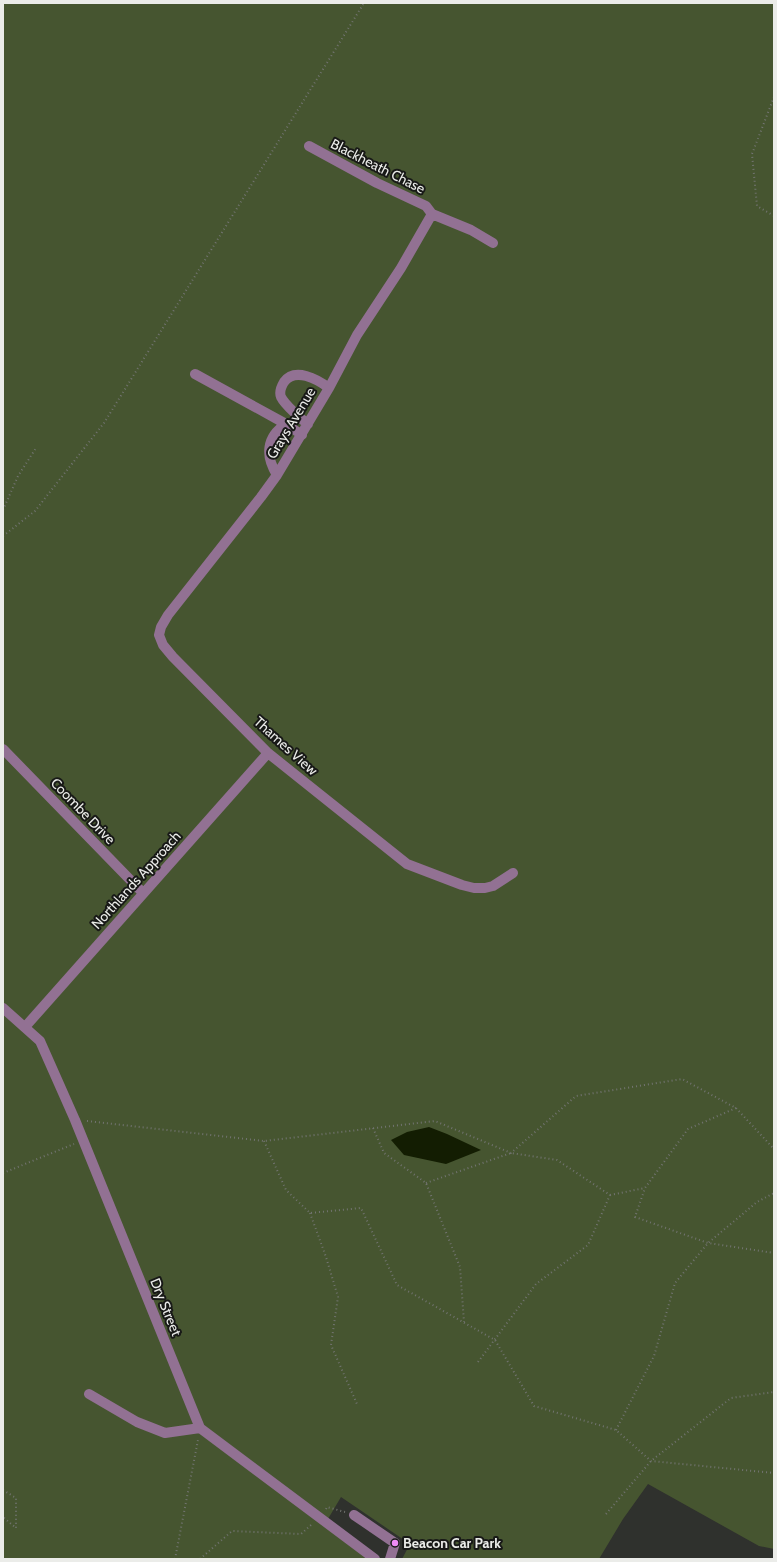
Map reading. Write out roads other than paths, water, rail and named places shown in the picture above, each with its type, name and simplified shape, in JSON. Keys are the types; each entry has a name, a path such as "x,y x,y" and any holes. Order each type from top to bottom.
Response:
{"street":[{"name":"Blackheath Chase","path":"309,146 377,183 426,206 432,214 471,230 492,243"},
{"name":"Grays Avenue","path":"158,635 168,615 277,475 329,388 357,335 401,268 432,214"},
{"path":"195,374 302,434"},
{"path":"308,424 281,397 280,390 288,378 299,374 329,388"},
{"path":"277,475 272,467 268,450 274,435 286,424"},
{"name":"Thames View","path":"158,635 173,657 268,753 407,864 462,885 474,888 493,886 513,874"},
{"name":"Coombe Drive","path":"3,749 143,893"},
{"name":"Northlands Approach","path":"25,1027 268,753"},
{"name":"Dry Street","path":"3,1008 40,1041 83,1140 200,1428"},
{"path":"89,1394 137,1422 164,1433 200,1428 375,1559"},
{"path":"354,1515 395,1543 390,1559"}],"place":[{"name":"Beacon Car Park","path":"395,1543"}]}
